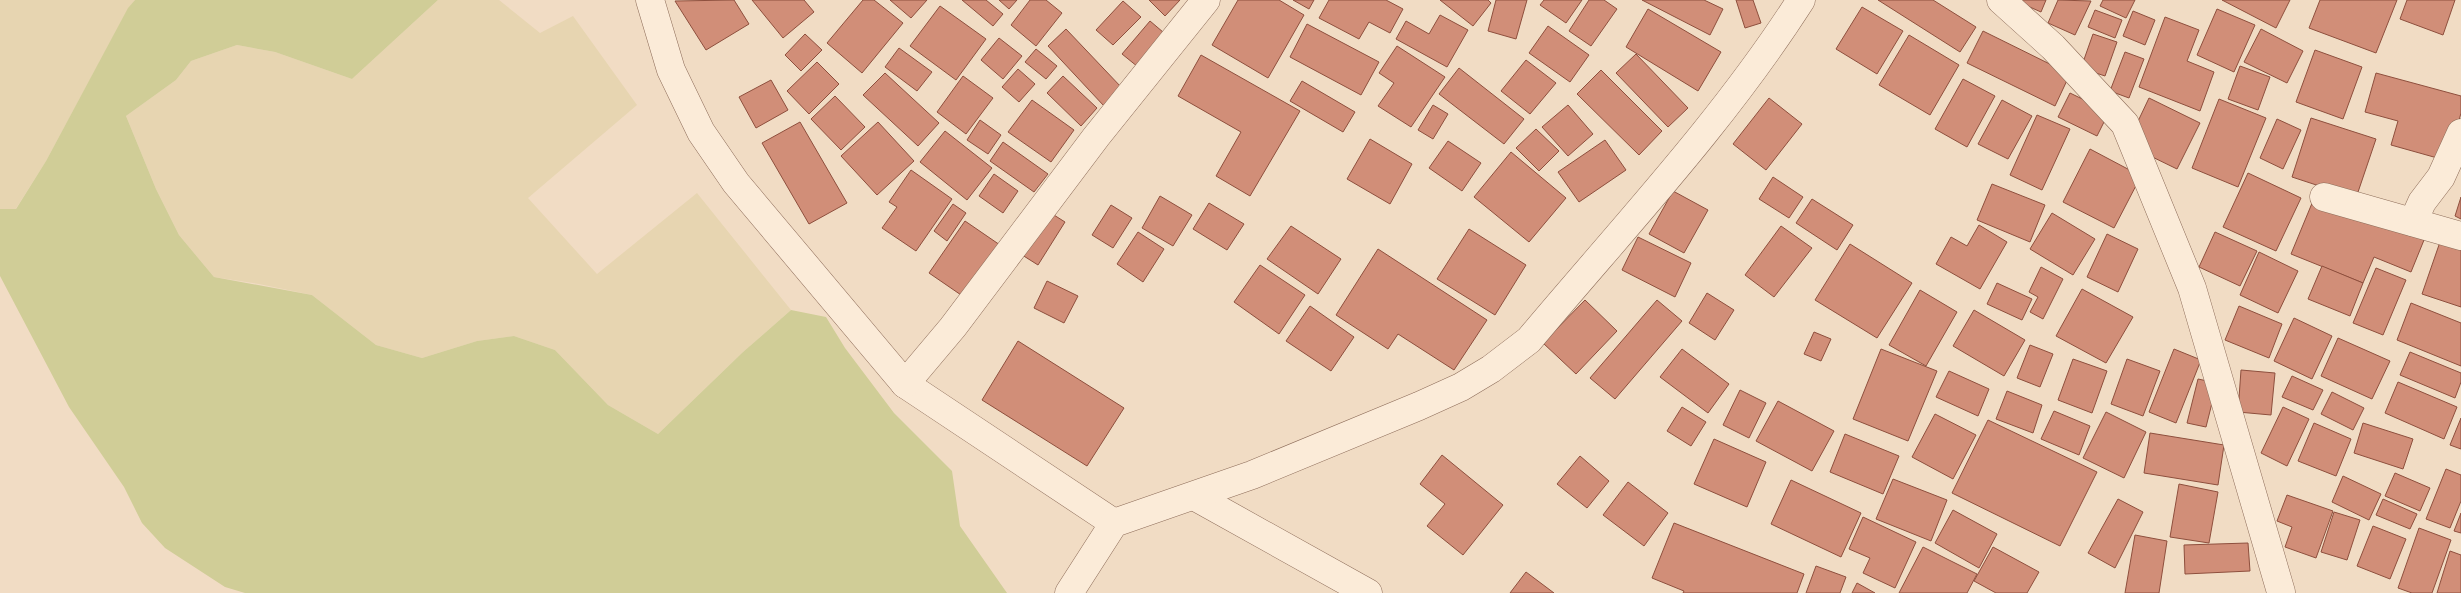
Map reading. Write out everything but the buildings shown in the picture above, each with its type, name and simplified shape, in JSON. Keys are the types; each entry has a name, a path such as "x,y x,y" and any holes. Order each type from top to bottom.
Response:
{"street":[{"path":"650,0 671,70 701,132 736,183 905,384 1114,523"},
{"path":"905,384 953,327 1096,137 1206,0"},
{"path":"1069,593 1114,523 1252,475 1410,410 1461,387 1509,357 1529,340 1729,103 1767,53 1801,0"},
{"path":"2001,0 2053,47 2125,124 2192,288 2281,592"},
{"path":"2413,222 2422,202 2440,177 2461,133"},
{"path":"2324,197 2461,236"},
{"path":"1194,496 1368,593"}],"shaded area":[{"path":"0,0 135,0 128,9 46,161 15,210 0,209"},
{"path":"135,0 438,0 352,79 275,52 237,45 191,61 176,80 126,116 156,189 179,235 214,277 312,295 376,345 422,358 477,341 514,336 555,350 608,405 658,434 743,352 791,310 826,317 845,348 894,413 952,471 960,526 1007,593 245,593 225,587 165,548 142,523 124,487 69,407 0,276 0,209 16,209 46,161 128,8"},
{"path":"438,0 499,0 540,33 573,16 637,105 528,198 597,274 697,193 791,310 743,352 658,434 608,405 555,350 514,336 477,341 422,358 376,345 312,295 214,277 179,235 156,189 126,116 176,80 191,61 237,45 275,52 352,79"}]}
